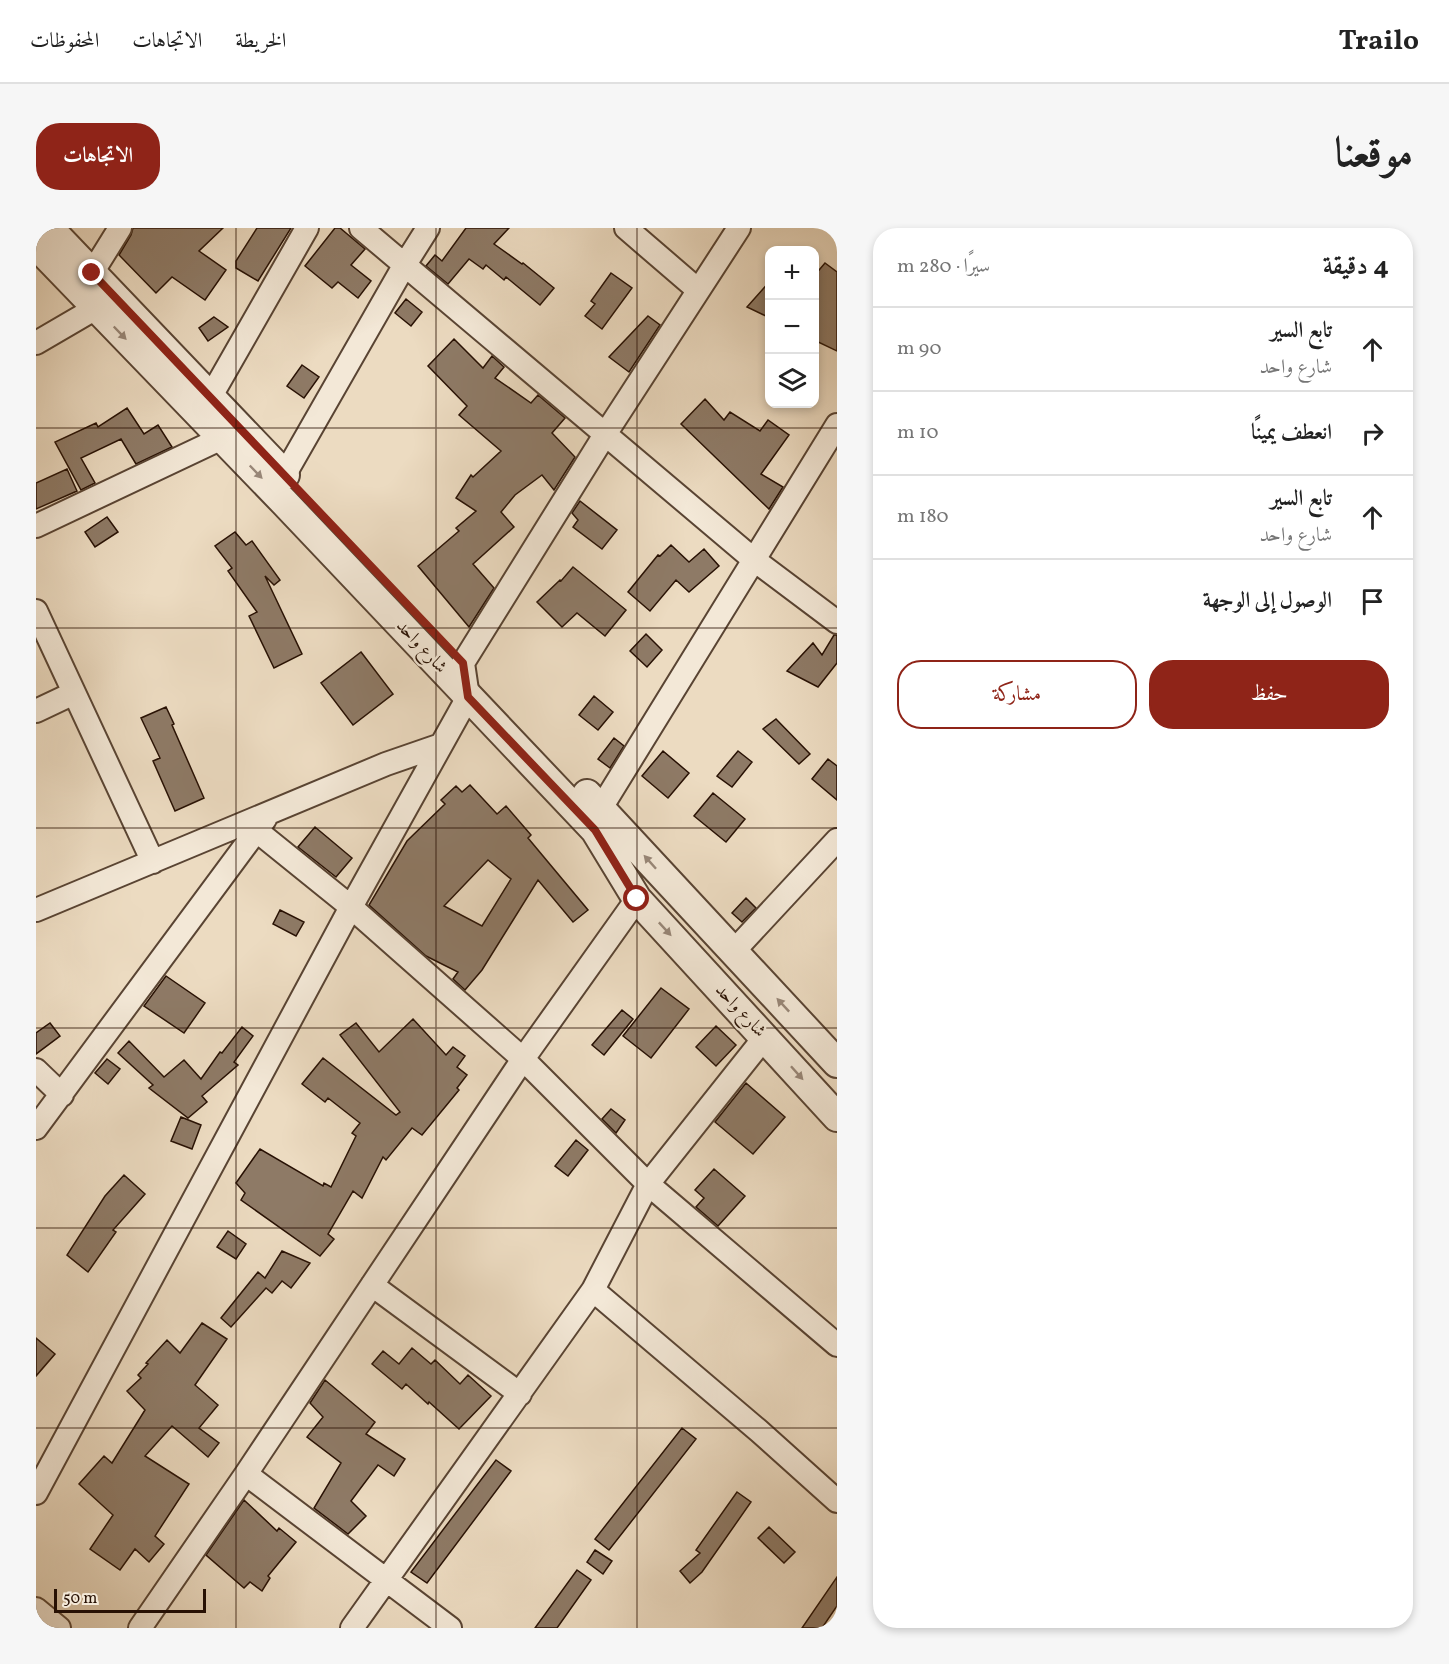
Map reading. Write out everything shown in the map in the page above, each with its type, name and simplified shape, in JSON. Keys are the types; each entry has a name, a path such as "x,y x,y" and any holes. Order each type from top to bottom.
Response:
{"street":[{"name":"شارع واحد","path":"49,228 83,273 211,396 601,808 837,1063"},
{"path":"83,273 120,228"},
{"path":"211,396 307,228"},
{"path":"361,228 753,559 837,622"},
{"path":"285,474 428,228"},
{"path":"626,228 698,290"},
{"path":"36,1493 351,907 468,697 463,663 606,433 739,228"},
{"name":"شارع واحد","path":"36,245 83,273 96,308 595,830 637,899 837,1117"},
{"path":"36,343 96,308"},
{"path":"601,808 837,425"},
{"path":"38,522 222,438"},
{"path":"36,611 153,862"},
{"path":"36,711 74,693"},
{"path":"36,910 153,862 263,823 386,764 441,745"},
{"path":"263,823 351,907 523,1059 648,1184 837,1345"},
{"path":"36,1128 263,823"},
{"path":"734,952 837,840"},
{"path":"140,1628 246,1474 523,1059 637,899"},
{"path":"352,1628 593,1290 648,1184 764,1038"},
{"path":"36,1070 62,1095"},
{"path":"372,1285 520,1394"},
{"path":"593,1290 759,1431 837,1502"},
{"path":"246,1474 450,1628"},
{"path":"36,1609 59,1628"}],"building":[{"path":"133,228 223,228 199,251 226,270 205,300 172,277 156,293 119,255"},
{"path":"257,228 291,228 258,281 236,268 236,261"},
{"path":"335,228 340,228 365,249 351,265 371,281 358,298 338,282 332,288 305,266"},
{"path":"466,228 509,228 494,244 523,263 554,288 540,305 506,277 504,280 486,265 483,269 469,259 448,284 426,266 435,255 442,261"},
{"path":"825,263 837,272 837,351 819,342 819,270"},
{"path":"611,273 632,288 602,329 585,316 595,304 591,301"},
{"path":"765,287 765,316 747,307"},
{"path":"406,299 422,312 411,326 395,313"},
{"path":"648,316 660,325 629,372 609,357"},
{"path":"214,317 228,327 208,341 199,328"},
{"path":"454,339 483,368 492,356 504,367 495,378 531,403 538,395 565,418 552,433 575,457 554,490 542,475 515,495 501,512 514,527 473,564 494,588 469,627 418,566 459,531 456,528 476,511 456,498 471,475 473,477 501,451 459,415 467,406 428,366"},
{"path":"302,365 319,377 304,398 287,386"},
{"path":"705,399 724,420 730,412 760,431 768,420 789,435 761,474 783,487 769,509 681,424"},
{"path":"127,408 144,434 158,425 172,447 136,464 121,439 81,458 95,483 81,490 55,442 96,423 98,427"},
{"path":"67,469 77,491 36,509 36,483"},
{"path":"580,501 617,530 602,549 573,527 578,520 572,513"},
{"path":"107,517 118,532 95,547 85,532"},
{"path":"235,532 246,545 252,541 280,580 274,585 265,576 302,654 274,668 249,616 257,612 228,571 232,568 215,546"},
{"path":"671,545 689,562 704,549 719,566 689,592 676,580 650,611 628,592 658,555 660,556"},
{"path":"573,567 626,610 605,636 577,613 562,627 537,602"},
{"path":"646,634 662,650 647,667 630,651"},
{"path":"834,635 837,635 837,663 818,687 787,671 813,643 822,655"},
{"path":"361,652 393,694 353,725 321,683"},
{"path":"594,696 613,712 598,730 579,715"},
{"path":"166,707 204,798 175,811 153,761 160,758 141,718"},
{"path":"776,719 810,754 799,764 763,729"},
{"path":"614,738 624,746 610,768 598,759"},
{"path":"663,751 689,773 668,798 642,776"},
{"path":"738,751 752,762 732,787 717,776"},
{"path":"828,759 837,766 837,800 812,779"},
{"path":"470,785 497,814 506,806 531,835 528,838 588,910 573,922 538,880 482,970 465,990 453,979 458,972 426,956 369,905 407,841 445,804 441,800 456,786 462,792","holes":["488,860 511,879 482,926 444,906"]},
{"path":"713,793 745,819 726,842 694,816"},
{"path":"315,827 352,858 336,877 298,847"},
{"path":"746,898 756,908 742,922 732,913"},
{"path":"280,910 304,922 296,936 273,924"},
{"path":"166,976 205,1003 184,1033 144,1006"},
{"path":"661,988 689,1009 651,1058 623,1036"},
{"path":"622,1010 633,1019 604,1055 592,1045"},
{"path":"413,1019 446,1055 453,1047 465,1056 457,1067 467,1075 457,1088 459,1090 422,1135 412,1128 386,1160 383,1157 362,1198 353,1191 328,1234 334,1239 320,1256 241,1200 245,1193 236,1183 260,1149 323,1186 324,1183 331,1187 356,1136 352,1133 360,1123 328,1098 325,1102 302,1084 323,1058 396,1115 400,1112 340,1035 356,1023 379,1052"},
{"path":"50,1023 60,1036 36,1054 36,1033"},
{"path":"716,1026 736,1045 716,1066 696,1047"},
{"path":"242,1027 253,1036 234,1062 238,1065 202,1096 207,1102 188,1118 149,1088 153,1085 118,1053 129,1041 164,1077 184,1060 201,1079"},
{"path":"107,1059 120,1069 108,1084 95,1073"},
{"path":"746,1083 785,1117 753,1154 715,1122"},
{"path":"611,1109 625,1120 616,1133 602,1119"},
{"path":"181,1117 201,1125 192,1149 171,1141"},
{"path":"576,1140 588,1150 568,1176 555,1166"},
{"path":"714,1169 745,1196 718,1226 696,1207 704,1198 695,1190"},
{"path":"124,1175 145,1194 113,1230 116,1232 88,1272 67,1255 105,1196"},
{"path":"228,1231 246,1244 236,1259 217,1247"},
{"path":"282,1251 310,1263 291,1288 282,1281 272,1293 266,1288 231,1327 221,1318 258,1272 265,1278"},
{"path":"202,1323 227,1339 195,1385 218,1405 199,1428 219,1443 208,1457 172,1426 145,1456 189,1484 155,1536 164,1544 149,1562 135,1549 120,1570 90,1549 113,1515 79,1484 104,1456 112,1463 145,1410 127,1391 141,1378 138,1375 148,1364 146,1363 167,1340 180,1353"},
{"path":"36,1338 55,1354 36,1376"},
{"path":"412,1348 431,1364 435,1360 460,1384 468,1375 491,1396 459,1429 406,1384 402,1389 372,1364 383,1351 399,1364"},
{"path":"325,1380 375,1422 366,1434 405,1459 394,1476 378,1465 351,1501 366,1516 348,1534 314,1508 341,1463 307,1437 323,1417 310,1403"},
{"path":"682,1428 696,1439 609,1550 595,1539"},
{"path":"496,1460 511,1471 427,1583 411,1572"},
{"path":"737,1492 751,1502 702,1572 690,1583 680,1571 700,1553 696,1550"},
{"path":"244,1500 277,1531 279,1528 296,1542 268,1576 270,1578 262,1591 250,1582 244,1588 206,1555"},
{"path":"769,1527 795,1552 784,1563 758,1538"},
{"path":"595,1550 612,1561 603,1574 587,1562"},
{"path":"577,1570 591,1580 557,1628 535,1628"},
{"path":"837,1577 837,1606 822,1628 802,1628"}],"route":[{"path":"92,273 463,663 468,697 595,830 637,899"}]}
